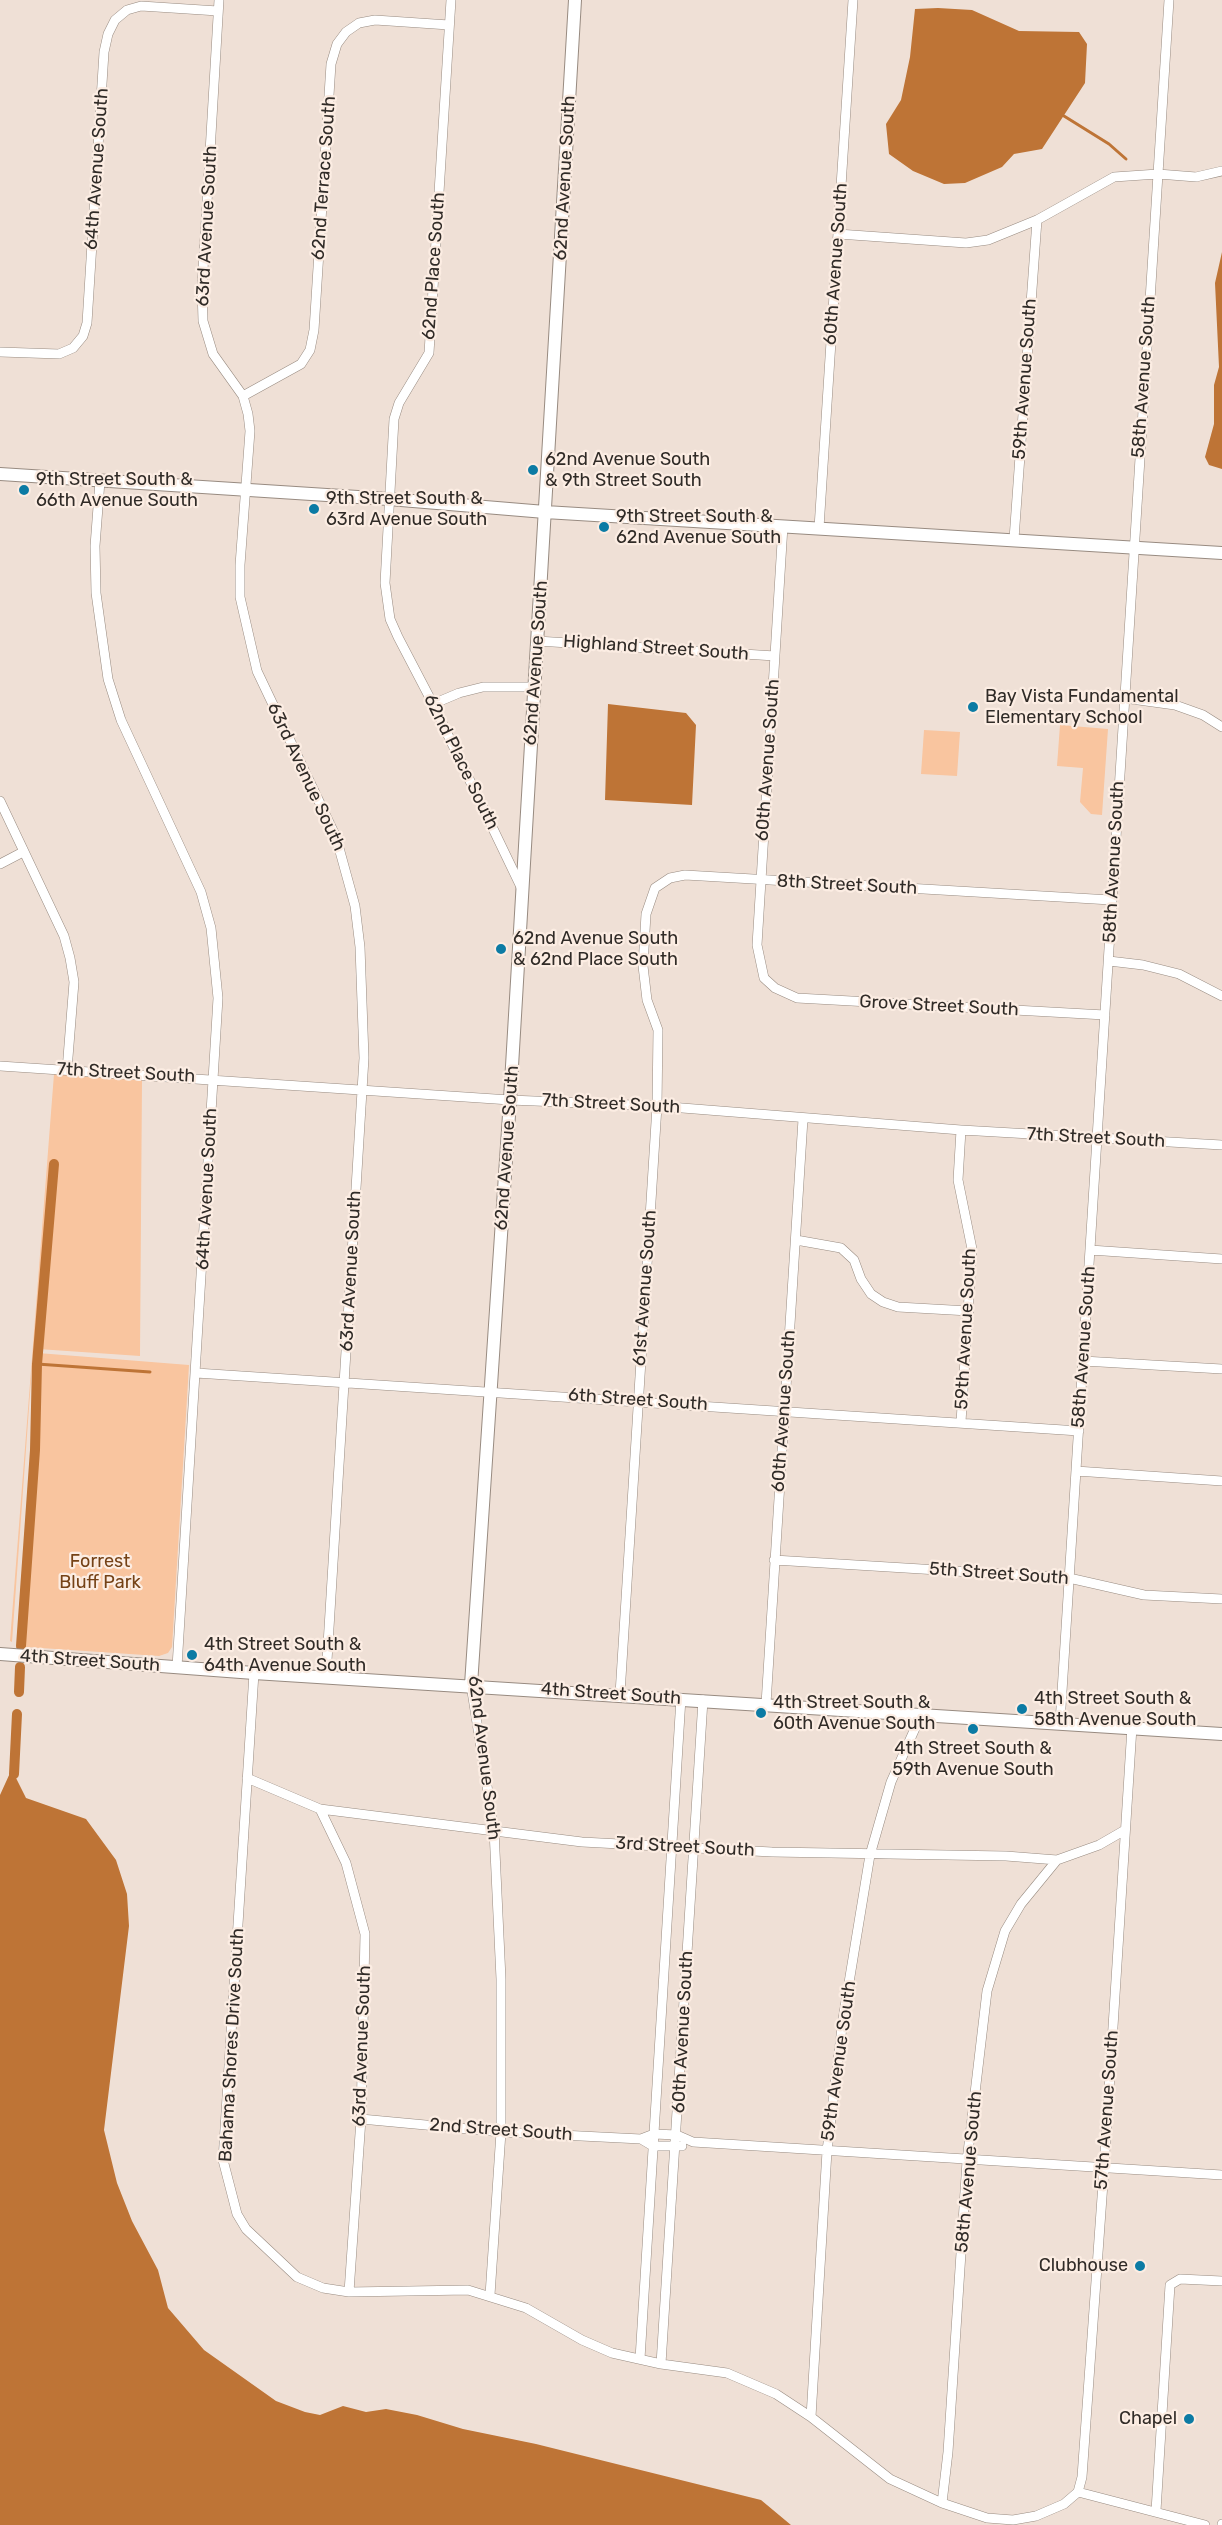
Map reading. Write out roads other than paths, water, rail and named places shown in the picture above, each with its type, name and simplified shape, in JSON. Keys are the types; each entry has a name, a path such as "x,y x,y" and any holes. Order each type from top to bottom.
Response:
{"street":[{"name":"63rd Avenue South","path":"219,0 202,287 203,321 213,354 243,396 250,431 240,565 240,597 247,638 256,671 336,837 355,906 360,947 364,1058 326,1677"},
{"name":"62nd Place South","path":"451,0 429,353 399,403 394,419 386,601 398,637 433,704 522,889"},
{"name":"62nd Avenue South","path":"490,2295 501,2132 501,1979 494,1830 471,1685 510,1100 575,0"},
{"name":"60th Avenue South","path":"819,528 852,0"},
{"name":"58th Avenue South","path":"1060,1723 1169,0"},
{"name":"64th Avenue South","path":"0,352 59,354 73,348 83,336 87,323 105,52 108,34 115,20 127,10 141,6 219,11"},
{"name":"62nd Terrace South","path":"243,396 301,364 310,350 314,330 331,64 337,44 346,32 359,23 375,20 449,26"},
{"path":"838,234 966,243 1006,235 1114,177 1158,174 1196,177 1222,171"},
{"name":"59th Avenue South","path":"1014,539 1036,220"},
{"path":"0,474 389,499 545,512 1222,553"},
{"name":"64th Avenue South","path":"100,481 95,546 96,593 108,679 121,720 201,892 216,962 218,998 214,1078 177,1667"},
{"name":"60th Avenue South","path":"775,988 764,978 758,963 761,879 783,526"},
{"name":"Highland Street South","path":"537,641 775,656"},
{"path":"433,704 459,693 483,687 534,687"},
{"path":"1124,698 1175,705 1203,715 1222,727"},
{"path":"0,801 64,936 70,958 74,982 67,1070"},
{"path":"0,864 23,852"},
{"name":"8th Street South","path":"644,955 650,899 655,888 670,878 685,875 1111,900"},
{"name":"61st Avenue South","path":"620,1694 657,1106 658,1030 647,1000 644,955"},
{"path":"1108,961 1143,965 1179,974 1222,996"},
{"name":"Grove Street South","path":"775,988 797,998 1105,1015"},
{"name":"7th Street South","path":"0,1066 214,1078 510,1100 657,1106 961,1130 1222,1145"},
{"name":"60th Avenue South","path":"766,1704 803,1119"},
{"name":"59th Avenue South","path":"961,1130 958,1180 972,1249 961,1422"},
{"path":"796,1240 841,1248 854,1260 861,1279 871,1294 883,1302 898,1307 969,1311"},
{"path":"1090,1250 1222,1259"},
{"path":"1083,1361 1222,1369"},
{"name":"6th Street South","path":"196,1373 1079,1431"},
{"path":"1076,1471 1222,1481"},
{"name":"5th Street South","path":"774,1560 1070,1578 1144,1594 1222,1599"},
{"name":"4th Street South","path":"0,1654 254,1673 620,1694 1222,1734"},
{"name":"Bahama Shores Drive South","path":"254,1673 223,2160 237,2214 246,2229 297,2277 323,2288 373,2293 468,2290 526,2307 582,2340 612,2353 661,2364 727,2373 776,2394 810,2416 890,2479 942,2503 987,2518 1013,2520 1046,2512 1064,2504 1078,2492"},
{"name":"60th Avenue South","path":"640,2359 681,1698"},
{"name":"60th Avenue South","path":"661,2364 703,1700"},
{"name":"59th Avenue South","path":"810,2416 827,2151 843,2019 870,1855 891,1782 921,1715"},
{"name":"57th Avenue South","path":"1078,2492 1082,2477 1104,2169 1132,1728"},
{"name":"3rd Street South","path":"248,1778 320,1809 582,1842 870,1855 1006,1856 1058,1860 1099,1845 1125,1830"},
{"name":"63rd Avenue South","path":"320,1809 346,1863 365,1934 361,2119 349,2292"},
{"name":"58th Avenue South","path":"942,2503 948,2452 967,2161 987,1991 996,1953 1005,1931 1021,1904 1058,1860"},
{"name":"2nd Street South","path":"361,2119 501,2132 641,2139 654,2134 677,2135 693,2142 967,2161 1222,2175"},
{"name":"2nd Street South","path":"641,2139 653,2146 676,2148 693,2142"},
{"path":"1156,2511 1170,2285 1180,2279 1222,2281"},
{"path":"1078,2492 1205,2525"}],"waterway":[{"path":"1064,116 1109,144 1126,159"},
{"path":"21,1646 35,1450 37,1364 54,1164"},
{"path":"37,1364 150,1372"},
{"path":"19,1692 20,1667"},
{"path":"14,1774 17,1714"}],"place":[{"name":"62nd Avenue South & 9th Street South","path":"533,470"},
{"name":"9th Street South & 66th Avenue South","path":"24,490"},
{"name":"9th Street South & 63rd Avenue South","path":"314,509"},
{"name":"9th Street South & 62nd Avenue South","path":"604,527"},
{"name":"Bay Vista Fundamental Elementary School","path":"973,707"},
{"name":"62nd Avenue South & 62nd Place South","path":"501,949"},
{"name":"4th Street South & 64th Avenue South","path":"192,1655"},
{"name":"4th Street South & 58th Avenue South","path":"1022,1709"},
{"name":"4th Street South & 60th Avenue South","path":"761,1713"},
{"name":"4th Street South & 59th Avenue South","path":"973,1729"},
{"name":"Clubhouse","path":"1140,2266"},
{"name":"Chapel","path":"1189,2419"}],"park label":[{"name":"Forrest Bluff Park","path":"100,1572"}]}
